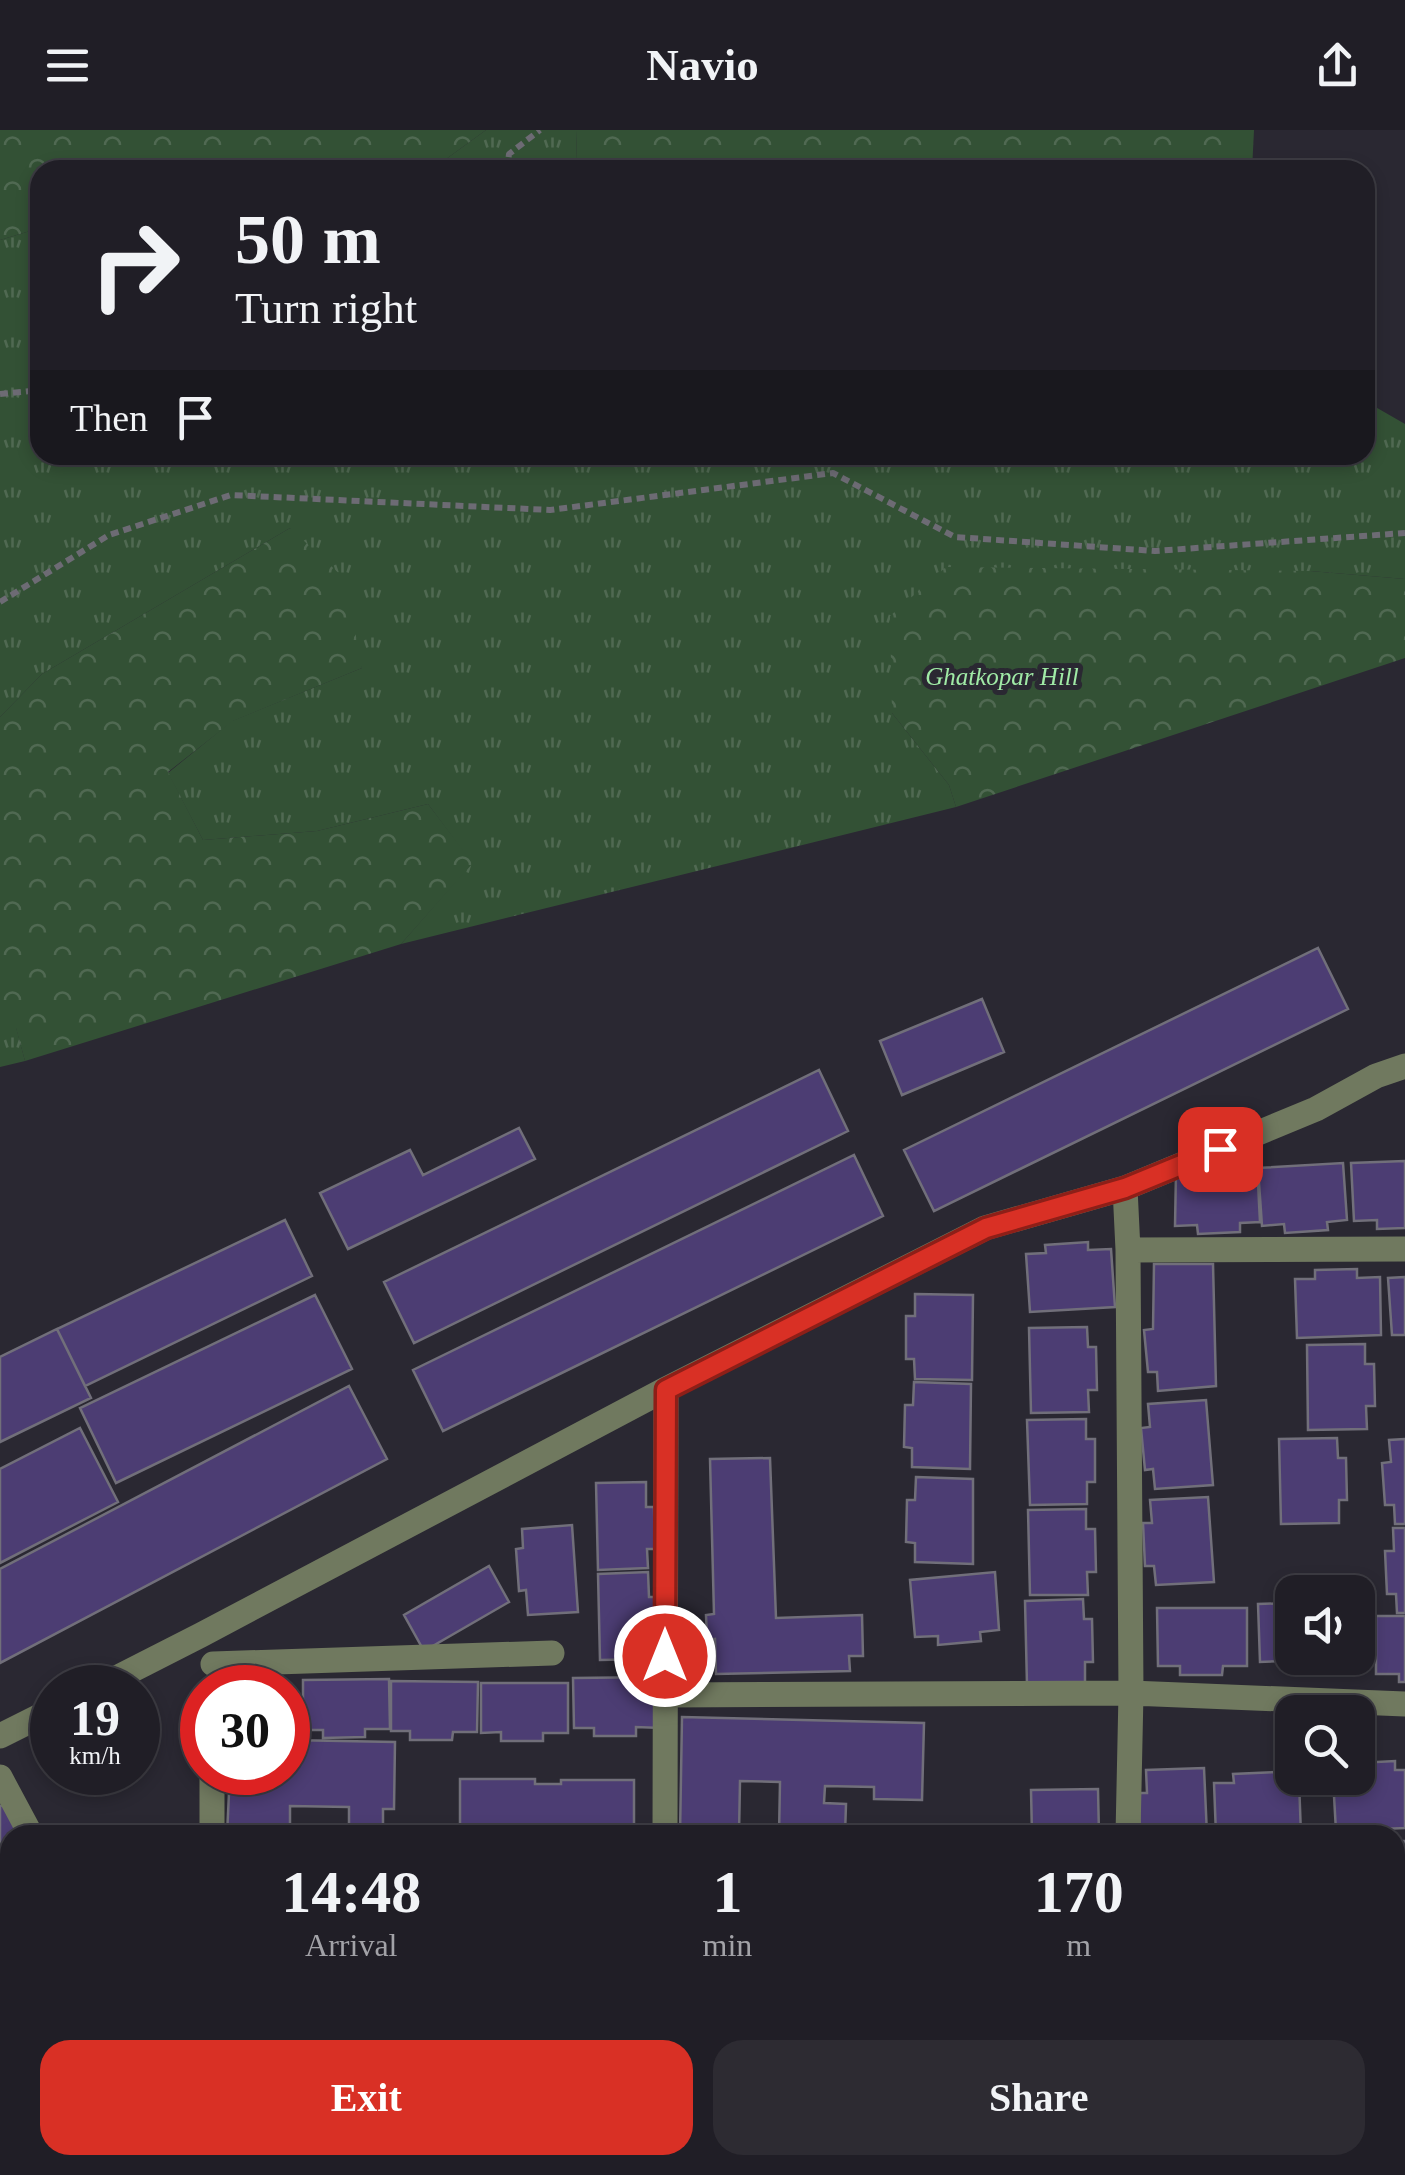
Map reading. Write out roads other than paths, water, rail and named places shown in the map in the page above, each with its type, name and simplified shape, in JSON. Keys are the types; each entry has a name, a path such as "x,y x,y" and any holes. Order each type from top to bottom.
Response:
{"street":[{"path":"142,1665 666,1390 986,1228 1125,1188 1316,1109 1376,1076 1405,1066"},
{"path":"1125,1188 1131,1693 1128,1825"},
{"path":"1128,1250 1405,1249"},
{"path":"665,1825 666,1390"},
{"path":"201,1635 210,1665"},
{"path":"310,1669 552,1653"},
{"path":"665,1694 1131,1693 1405,1704"},
{"path":"0,1736 30,1721"},
{"path":"0,1777 26,1825"},
{"path":"212,1795 212,1825"}],"park label":[{"name":"Ghatkopar Hill","path":"1002,676"}]}
